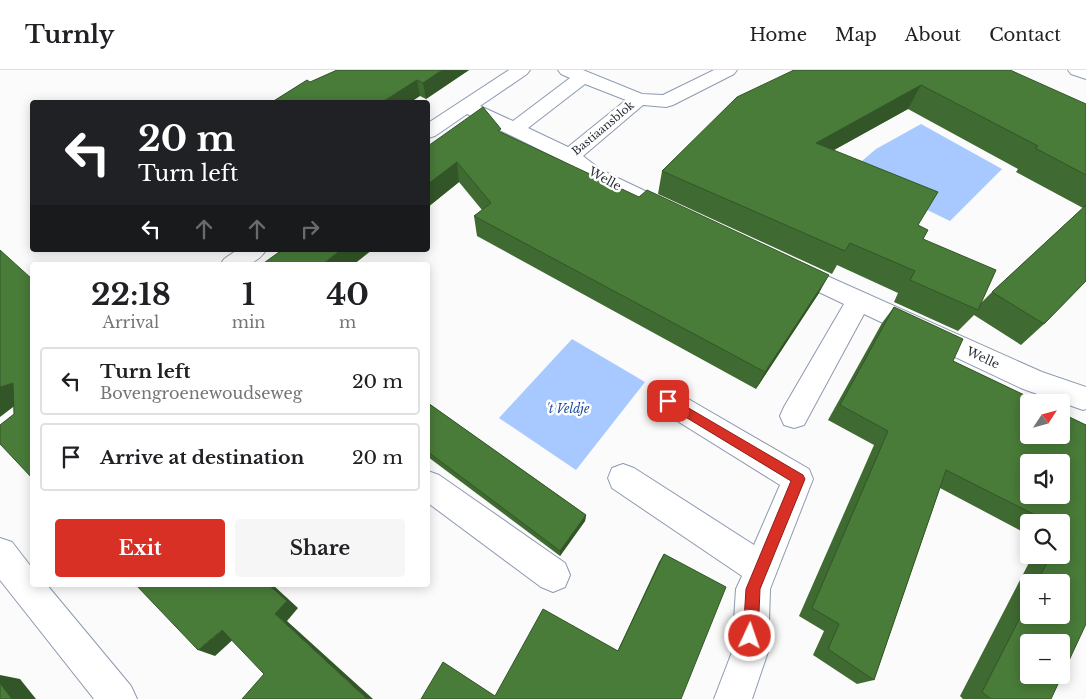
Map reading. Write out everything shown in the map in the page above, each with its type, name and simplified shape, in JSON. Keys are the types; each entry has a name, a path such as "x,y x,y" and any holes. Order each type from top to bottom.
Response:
{"street":[{"path":"430,131 521,70"},
{"name":"Bastiaansblok","path":"514,130 576,73 638,99 666,101 728,70"},
{"path":"1077,70 1086,74"},
{"name":"Bastiaansblok","path":"465,106 570,156 638,99"},
{"name":"Welle","path":"570,156 594,175 679,216"},
{"path":"236,262 251,252"},
{"name":"Welle","path":"769,258 1033,381 1085,391"},
{"path":"794,416 859,301"},
{"path":"668,401 798,479 753,589 750,652 732,699"},
{"path":"623,478 761,569"},
{"path":"430,486 552,575"},
{"path":"0,554 118,699"}],"green space":[{"path":"921,124 1002,169 950,221 849,172 876,149"},
{"name":"'t Veldje","path":"572,339 645,382 576,470 499,418"}],"building":[{"path":"337,70 442,70 423,83 417,80 385,100 275,100 307,80 310,82"},
{"path":"794,70 1010,70 1086,104 1086,175 1035,148 1038,146 921,85 816,143 938,192 918,225 928,230 923,239 996,270 978,310 910,280 915,271 850,243 845,251 662,171 737,97"},
{"path":"483,107 501,129 498,131 639,197 647,190 829,275 765,372 474,216 491,203 457,162 430,182 430,145"},
{"path":"1086,205 1086,281 1044,324 992,292"},
{"path":"0,250 30,277 30,476 0,444 0,425 14,414 13,383 0,387"},
{"path":"279,252 338,252 325,262 265,262"},
{"path":"894,307 963,339 953,361 1022,394 1020,394 1020,444 1070,444 1070,417 1086,425 1086,624 1070,658 1070,634 1020,634 1020,684 1058,684 1051,699 991,699 982,692 1020,618 1020,624 1070,624 1070,574 1041,574 1046,564 1070,564 1070,514 1033,514 946,470 874,680 828,649 839,624 812,608 888,431 840,405"},
{"path":"430,404 586,515 560,551 430,454"},
{"path":"664,554 726,587 681,699 421,699 443,662 495,696 543,609 618,651"},
{"path":"138,587 271,587 287,601 275,614 367,699 242,699 264,674 222,630 198,650"},
{"path":"0,683 12,699 0,699"}],"route":[{"path":"668,401 798,479 753,589 750,636"}]}
